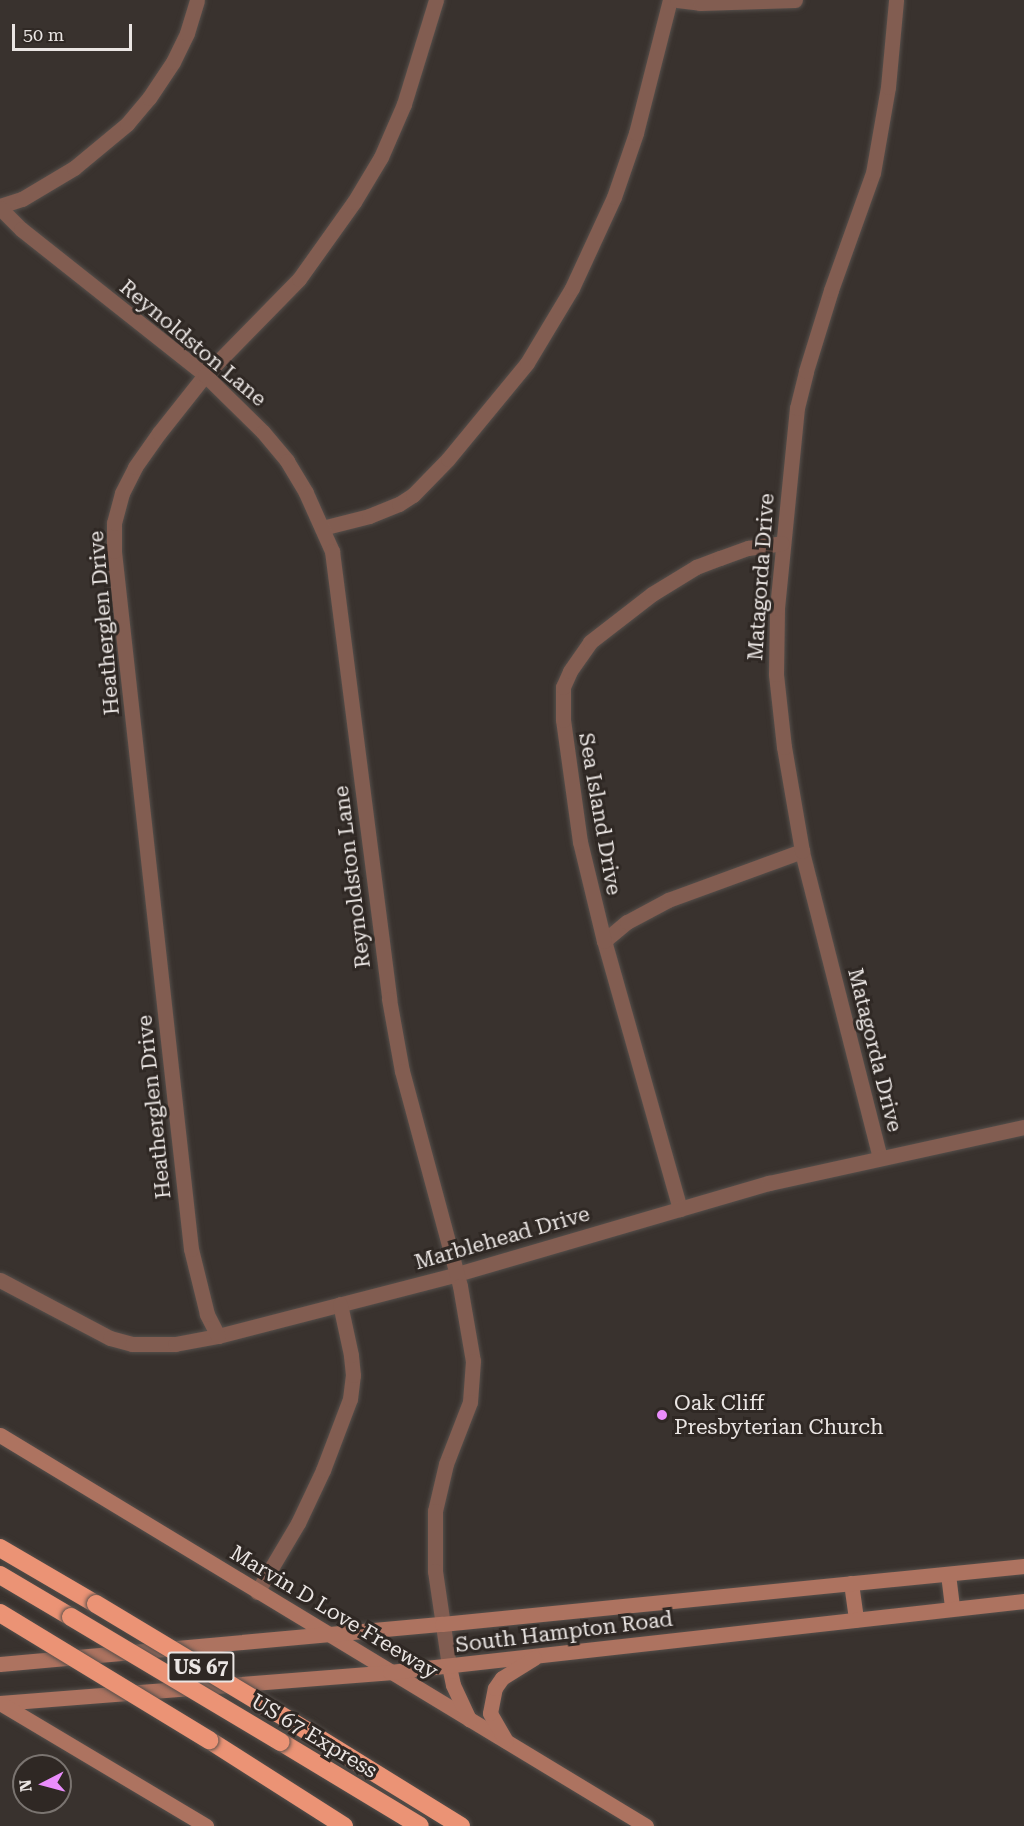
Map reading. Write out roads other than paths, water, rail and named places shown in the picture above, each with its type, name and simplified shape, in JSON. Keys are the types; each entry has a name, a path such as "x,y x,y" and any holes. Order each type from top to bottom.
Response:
{"highway":[{"name":"US 67","path":"0,1548 307,1731 461,1826"},
{"name":"US 67 Express","path":"0,1575 420,1826"},
{"name":"US 67","path":"0,1613 209,1740 344,1826"}],"main road":[{"name":"Marvin D Love Freeway","path":"0,1435 646,1826"},
{"name":"South Hampton Road","path":"0,1664 442,1624 1024,1566"},
{"path":"948,1574 952,1609"},
{"path":"851,1583 856,1620"},
{"name":"South Hampton Road","path":"0,1703 390,1672 1024,1601"},
{"path":"506,1741 490,1713 495,1688 502,1678 539,1654"},
{"path":"449,1666 453,1685 469,1720"},
{"path":"0,1703 206,1826"}],"street":[{"path":"0,207 30,194 74,168 127,124 149,98 172,62 186,33 197,0"},
{"name":"Heatherglen Drive","path":"218,1336 207,1314 191,1249 114,551 114,523 122,493 135,467 205,375 299,279 354,202 381,157 404,104 436,0"},
{"path":"322,528 379,512 413,495 448,459 527,363 572,288 614,197 636,133 670,0"},
{"path":"677,0 712,3 795,0"},
{"name":"Matagorda Drive","path":"880,1158 802,851 784,747 776,674 777,608 782,543 797,408 806,370 831,290 873,173 888,87 896,0"},
{"name":"Reynoldston Lane","path":"0,207 21,229 205,375 263,432 287,461 332,551 388,999 402,1071 457,1274 469,1326 473,1361 470,1402 446,1464 435,1511 435,1571 449,1666"},
{"name":"Sea Island Drive","path":"680,1209 604,941 580,842 570,784 562,702 563,687 570,671 590,642 652,594 696,567 748,548 782,543"},
{"path":"604,941 627,922 668,900 802,851"},
{"name":"Marblehead Drive","path":"0,1280 92,1329 132,1344 175,1344 218,1336 457,1274 769,1183 1024,1127"},
{"path":"257,1592 298,1523 318,1480 350,1399 353,1375 351,1355 340,1304"}],"place":[{"name":"Oak Cliff Presbyterian Church","path":"662,1415"}]}
